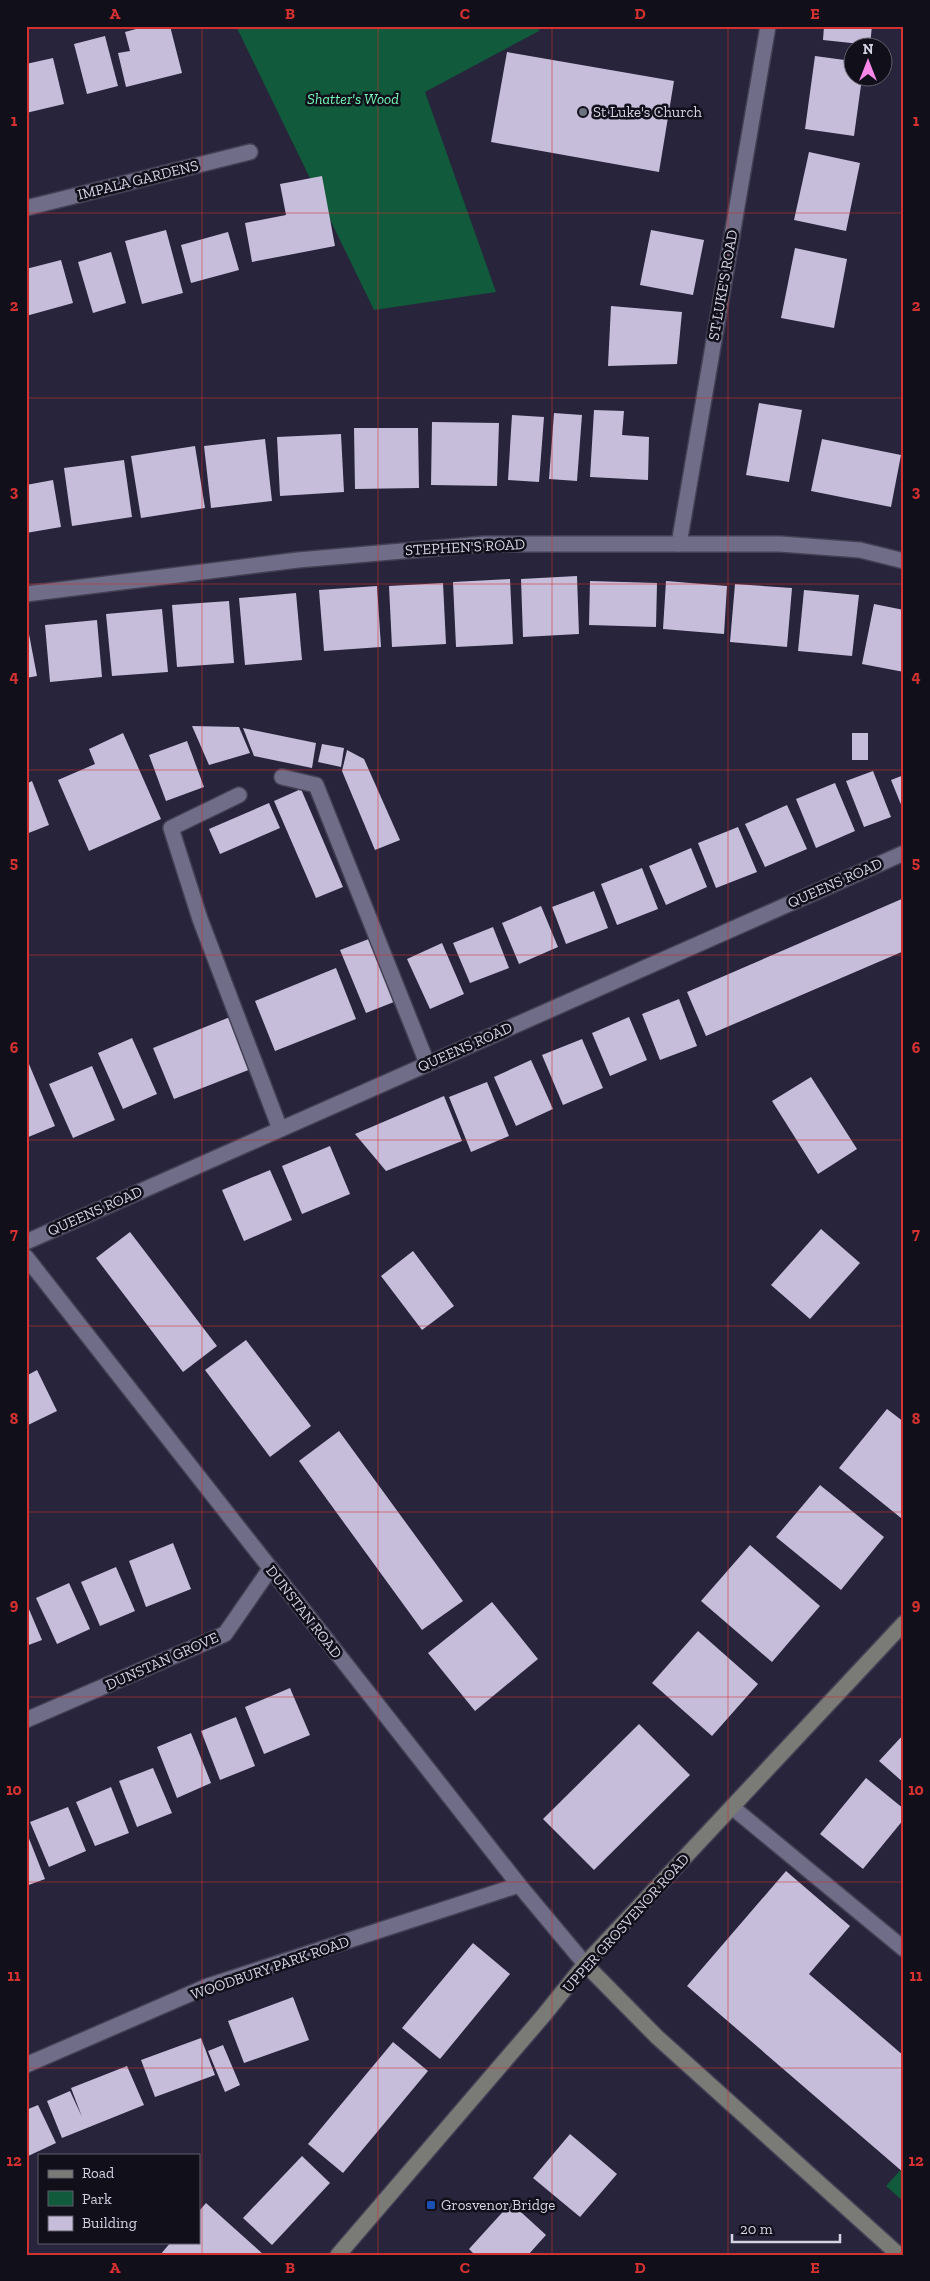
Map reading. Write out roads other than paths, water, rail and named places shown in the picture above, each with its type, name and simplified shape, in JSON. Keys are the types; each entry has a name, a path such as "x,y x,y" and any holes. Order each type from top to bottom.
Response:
{"street":[{"name":"ST LUKE'S ROAD","path":"679,544 768,26"},
{"name":"IMPALA GARDENS","path":"26,208 250,152"},
{"name":"STEPHEN'S ROAD","path":"26,594 298,560 484,544 780,544 860,550 904,561"},
{"path":"282,777 316,785 427,1063"},
{"path":"239,795 171,828 200,918 280,1129"},
{"name":"QUEENS ROAD","path":"26,1242 904,853"},
{"name":"DUNSTAN ROAD","path":"26,1257 519,1885 585,1964"},
{"name":"DUNSTAN GROVE","path":"26,1720 225,1634 270,1569"},
{"name":"UPPER GROSVENOR ROAD","path":"338,2255 544,2015 585,1964 904,1623"},
{"path":"732,1807 904,1949"},
{"name":"WOODBURY PARK ROAD","path":"26,2064 208,1986 519,1885"},
{"path":"585,1964 657,2037 899,2255"}],"place":[{"name":"St Luke's Church","path":"583,112"},
{"name":"Grosvenor Bridge","path":"431,2205"}],"park label":[{"name":"Shatter's Wood","path":"353,99"}]}
